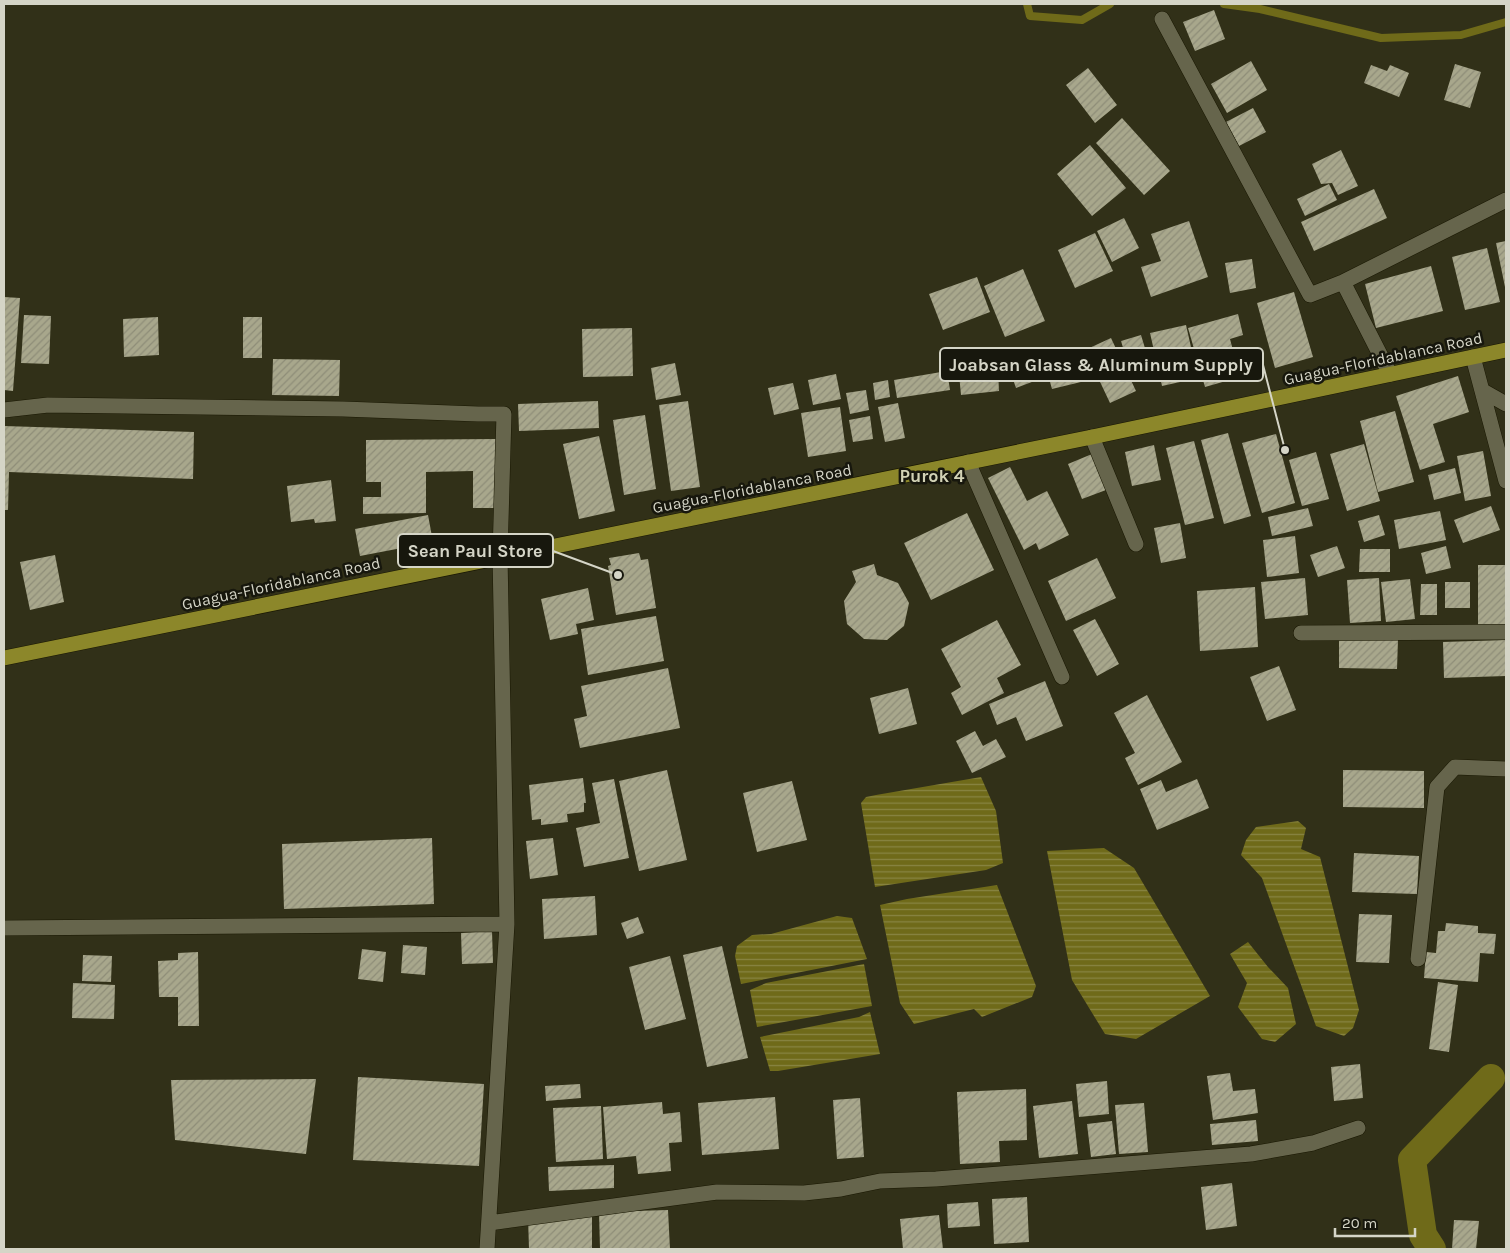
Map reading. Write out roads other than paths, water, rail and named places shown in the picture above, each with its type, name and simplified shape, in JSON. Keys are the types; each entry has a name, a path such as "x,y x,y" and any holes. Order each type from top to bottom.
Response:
{"main road":[{"name":"Guagua-Floridablanca Road","path":"4,658 1092,437 1506,350"}],"street":[{"path":"1162,19 1310,294 1343,282 1506,200"},
{"path":"1343,282 1390,374"},
{"path":"1473,357 1506,481"},
{"path":"1482,392 1506,404"},
{"path":"4,410 48,405 343,409 504,414 500,556 506,924 487,1249"},
{"path":"1092,437 1136,544"},
{"path":"968,462 1062,677"},
{"path":"1300,633 1506,632"},
{"path":"1418,959 1437,787 1455,767 1506,769"},
{"path":"4,928 506,924"},
{"path":"489,1222 718,1192 804,1193 841,1189 880,1180 936,1179 1251,1154 1314,1143 1358,1128"}],"waterway":[{"path":"1027,4 1030,16 1082,20 1110,4"},
{"path":"1224,4 1260,9 1381,38 1461,35 1506,22"},
{"path":"1432,1249 1423,1235 1412,1160 1491,1078"}],"place":[{"name":"Joabsan Glass & Aluminum Supply","path":"1285,450"},
{"name":"Sean Paul Store","path":"618,575"}],"district":[{"name":"Purok 4","path":"932,476"}]}
